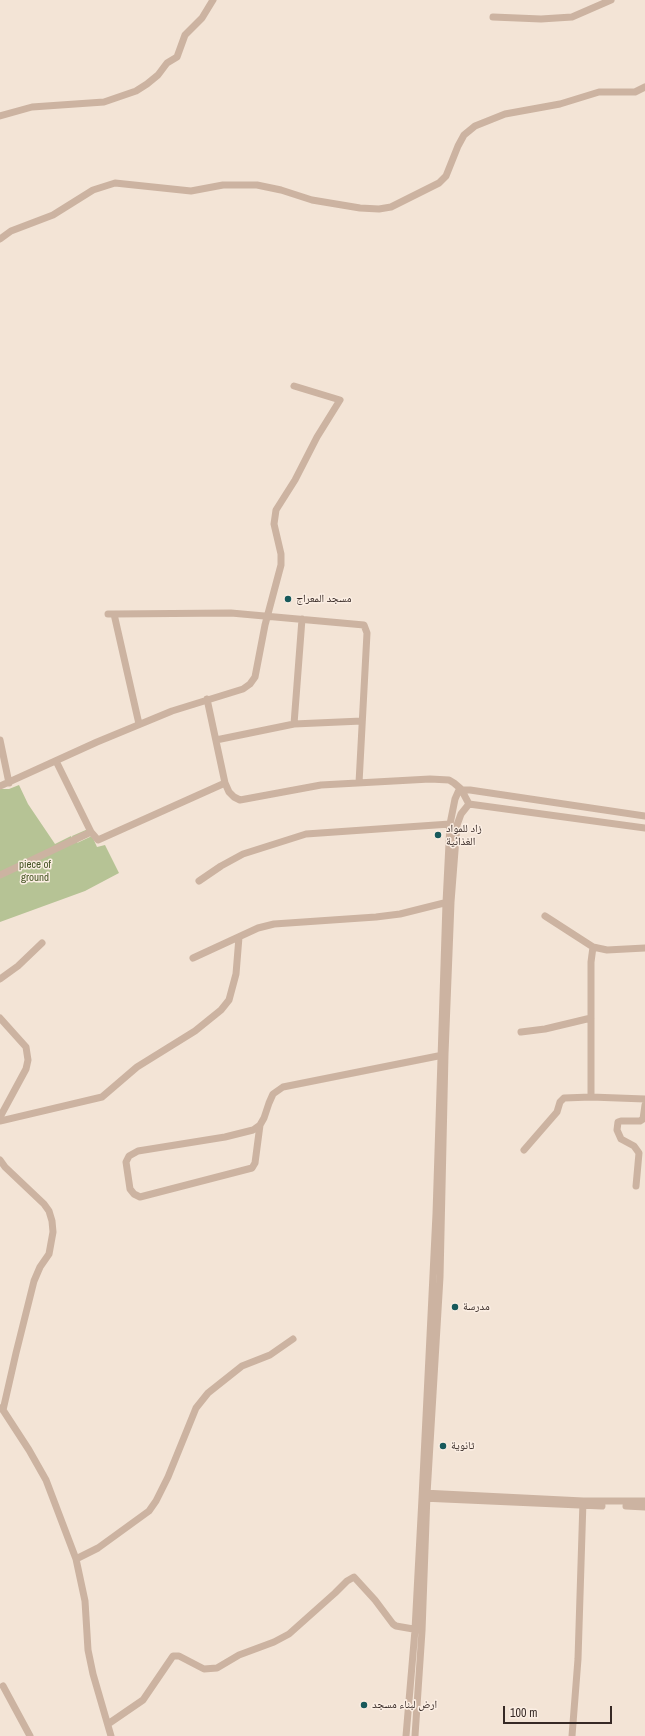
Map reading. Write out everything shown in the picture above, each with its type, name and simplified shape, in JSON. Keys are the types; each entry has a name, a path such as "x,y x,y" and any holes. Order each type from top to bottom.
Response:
{"street":[{"path":"0,116 32,107 104,102 136,91 158,75 167,63 177,57 185,35 202,18 213,0"},
{"path":"493,17 541,19 572,17 611,0"},
{"path":"0,239 11,231 54,215 93,190 115,183 191,191 224,185 257,185 281,190 312,200 379,210 391,207 439,183 446,176 464,135 475,126 505,114 560,104 599,92 635,92 645,87"},
{"path":"0,786 139,724 207,699 243,689 250,684 255,677 267,616 278,580 282,559 274,524 276,510 293,484 317,437 340,400 294,386"},
{"path":"139,724 111,614 231,613 361,623 366,627 367,633 359,783"},
{"path":"294,724 302,619"},
{"path":"207,699 225,783 229,792 240,800 321,785 430,779 449,780 462,789 645,816"},
{"path":"216,740 294,724 362,721"},
{"path":"0,740 9,783"},
{"path":"56,761 92,832 98,840 225,783"},
{"path":"462,789 469,804"},
{"path":"415,1736 443,1055 450,824 456,794 462,789"},
{"path":"469,804 645,828"},
{"path":"448,902 457,825 461,814 469,804"},
{"path":"199,881 221,866 243,854 306,834 450,824"},
{"path":"0,875 92,832"},
{"path":"193,958 258,928 274,924 400,914 448,902"},
{"path":"545,916 593,947 607,950 645,948"},
{"path":"0,1121 102,1097 137,1067 195,1031 221,1010 229,1000 236,974 239,937"},
{"path":"0,979 18,966 42,943"},
{"path":"591,1097 590,1018 591,962 593,947"},
{"path":"0,1018 26,1046 28,1060 26,1069 0,1117"},
{"path":"521,1032 545,1029 590,1018"},
{"path":"260,1125 252,1130 238,1135 138,1150 129,1156 126,1162 130,1189 140,1197 252,1168 255,1163 260,1125 273,1094 283,1087 443,1055"},
{"path":"524,1150 557,1112 560,1102 564,1098 591,1097 645,1099"},
{"path":"636,1186 639,1153 634,1146 618,1136 617,1130 618,1122 640,1121 643,1119 645,1105"},
{"path":"0,1160 5,1167 44,1204 52,1221 53,1232 49,1254 40,1267 34,1281 2,1409 29,1450 46,1480 76,1558 85,1601 88,1650 111,1736"},
{"path":"76,1558 98,1548 149,1511 156,1501 168,1477 194,1411 208,1393 242,1366 270,1355 293,1339"},
{"path":"424,1496 645,1507"},
{"path":"582,1503 645,1501"},
{"path":"572,1736 578,1660 582,1503"},
{"path":"108,1724 143,1700 173,1656 179,1656 204,1669 217,1668 239,1655 274,1642 289,1634 347,1581 354,1577 375,1600 393,1624 396,1626 419,1630"},
{"path":"406,1736 419,1630"},
{"path":"3,1686 30,1736"}],"green space":[{"name":"piece of ground","path":"19,785 28,804 55,844 71,836 75,844 72,836 88,829 77,843 92,836 97,847 105,845 119,873 85,891 0,922 0,786 2,789 9,789"}],"place":[{"name":"مسجد المعراج","path":"288,599"},
{"name":"زاد للمواد الغذائية","path":"438,835"},
{"name":"مدرسة","path":"455,1307"},
{"name":"ثانوية","path":"443,1446"},
{"name":"ارض لبناء مسجد","path":"364,1705"}]}
